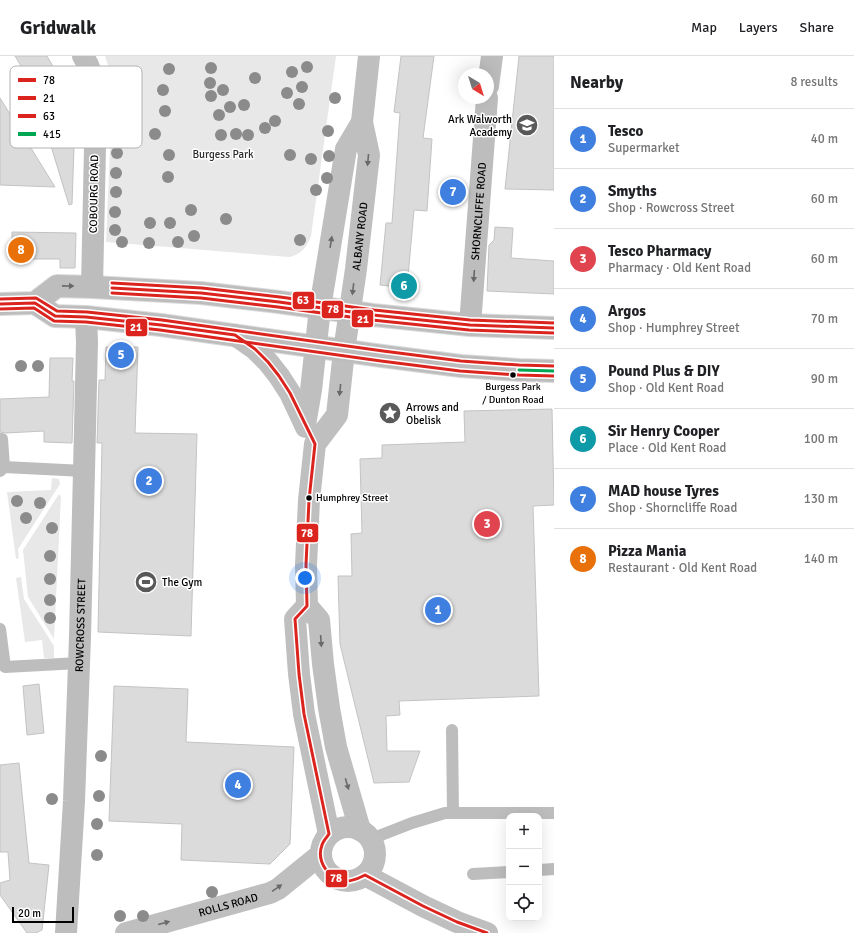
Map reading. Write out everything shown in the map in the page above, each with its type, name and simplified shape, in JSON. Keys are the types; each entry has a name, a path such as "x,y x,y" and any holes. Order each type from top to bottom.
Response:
{"main road":[{"name":"COBOURG ROAD","path":"83,56 88,66"},
{"name":"ALBANY ROAD","path":"344,351 369,155 362,122 369,56"},
{"path":"490,68 492,56"},
{"name":"SHORNCLIFFE ROAD","path":"470,325 487,104"},
{"name":"ALBANY ROAD","path":"320,308 346,149 362,122"},
{"name":"COBOURG ROAD","path":"92,286 95,148"},
{"path":"0,304 34,302 57,286 92,286 201,293 373,316 470,325 554,328"},
{"path":"34,302 55,316 86,317 161,325 461,366 554,371"},
{"path":"320,308 311,390 306,565 307,606 319,620 323,664 336,746 366,834 374,848 375,858 371,868 365,875 356,880 346,881 336,879 328,873 322,865 320,855"},
{"name":"ROWCROSS STREET","path":"66,933 74,801 79,663 86,317"},
{"path":"235,335 255,349 279,376 290,393 310,434"},
{"path":"310,434 337,416 344,351"},
{"path":"307,606 295,619 299,674 304,714 330,834 344,827 366,834"},
{"name":"ROLLS ROAD","path":"126,933 270,893 278,889 320,855 322,843 330,834"},
{"path":"365,875 423,906 457,922 487,933"}],"lane":[{"path":"0,439 2,439 2,469 84,471"},
{"path":"0,629 5,667 79,663"},
{"path":"452,730 453,813"},
{"path":"366,834 445,813 554,813"},
{"path":"542,870 554,869"},
{"path":"473,874 506,872"}],"green space":[{"name":"Burgess Park","path":"105,56 336,56 311,236 303,250 289,257 106,242 110,148 142,148 142,66 108,66"},
{"path":"52,478 59,479 60,484 18,549 19,558 16,559 7,492 51,490"},
{"path":"59,494 61,497 54,639 28,597 23,550"},
{"path":"21,577 24,599 54,646 54,658 44,658 42,640 25,642 16,578"}],"building":[{"path":"15,56 47,56 53,66 21,66"},
{"path":"401,56 434,56 423,138 432,139 427,211 414,210 407,288 380,285 386,223 392,223 400,113 394,112"},
{"name":"Ark Walworth Academy","path":"519,56 554,56 554,190 505,189"},
{"path":"0,98 10,114 10,148 31,148 55,187 0,185"},
{"path":"52,148 74,148 72,204 69,205"},
{"path":"495,227 513,228 511,258 554,261 554,294 487,291 489,245 494,240"},
{"path":"12,232 76,233 75,268 60,268 60,259 12,259"},
{"path":"106,347 138,347 135,433 197,434 191,636 98,632 102,443 97,443 99,380 105,380"},
{"path":"50,358 73,358 72,381 74,381 72,443 44,442 44,431 0,432 0,399 49,397"},
{"path":"552,409 554,505 533,506 539,696 399,701 400,715 386,716 387,751 420,751 409,782 374,783 340,644 338,576 352,576 351,534 362,533 360,459 382,458 382,445 465,442 464,411"},
{"path":"39,684 44,733 27,735 23,686"},
{"path":"114,686 188,689 186,742 294,747 290,844 270,864 181,860 182,824 109,821"},
{"path":"19,763 29,863 49,865 42,930 36,933 27,933 0,895 0,883 10,880 8,852 0,852 0,765"}],"transit line":[{"name":"63","path":"112,283 202,288 374,310 470,320 554,323"},
{"name":"78","path":"112,288 201,293 373,315 470,325 554,328"},
{"name":"21","path":"112,293 201,298 372,320 469,330 554,333"},
{"name":"63","path":"0,299 36,298 57,311 87,312 162,320 461,361 554,366"},
{"name":"78","path":"0,304 35,303 55,316 86,317 235,335 255,349 279,376 290,393 315,444 309,500 306,565 307,606 295,619 299,674 304,714 329,834 324,841 321,851 323,863 326,869 335,878 347,881 365,875 423,906 457,922 487,933"},
{"name":"21","path":"0,309 34,308 54,321 86,322 160,330 460,371 554,376"},
{"name":"415","path":"519,370 554,371"}],"place":[{"name":"Ark Walworth Academy","path":"527,125"},
{"name":"MAD house Tyres","path":"453,192"},
{"name":"Pizza Mania","path":"21,250"},
{"name":"Sir Henry Cooper","path":"404,286"},
{"name":"Pound Plus & DIY","path":"121,355"},
{"name":"Burgess Park / Dunton Road","path":"513,375"},
{"name":"Arrows and Obelisk","path":"390,413"},
{"name":"Smyths","path":"149,481"},
{"name":"Humphrey Street","path":"309,498"},
{"name":"Tesco Pharmacy","path":"487,524"},
{"name":"The Gym","path":"146,582"},
{"name":"Tesco","path":"438,610"},
{"name":"Argos","path":"238,785"}]}
